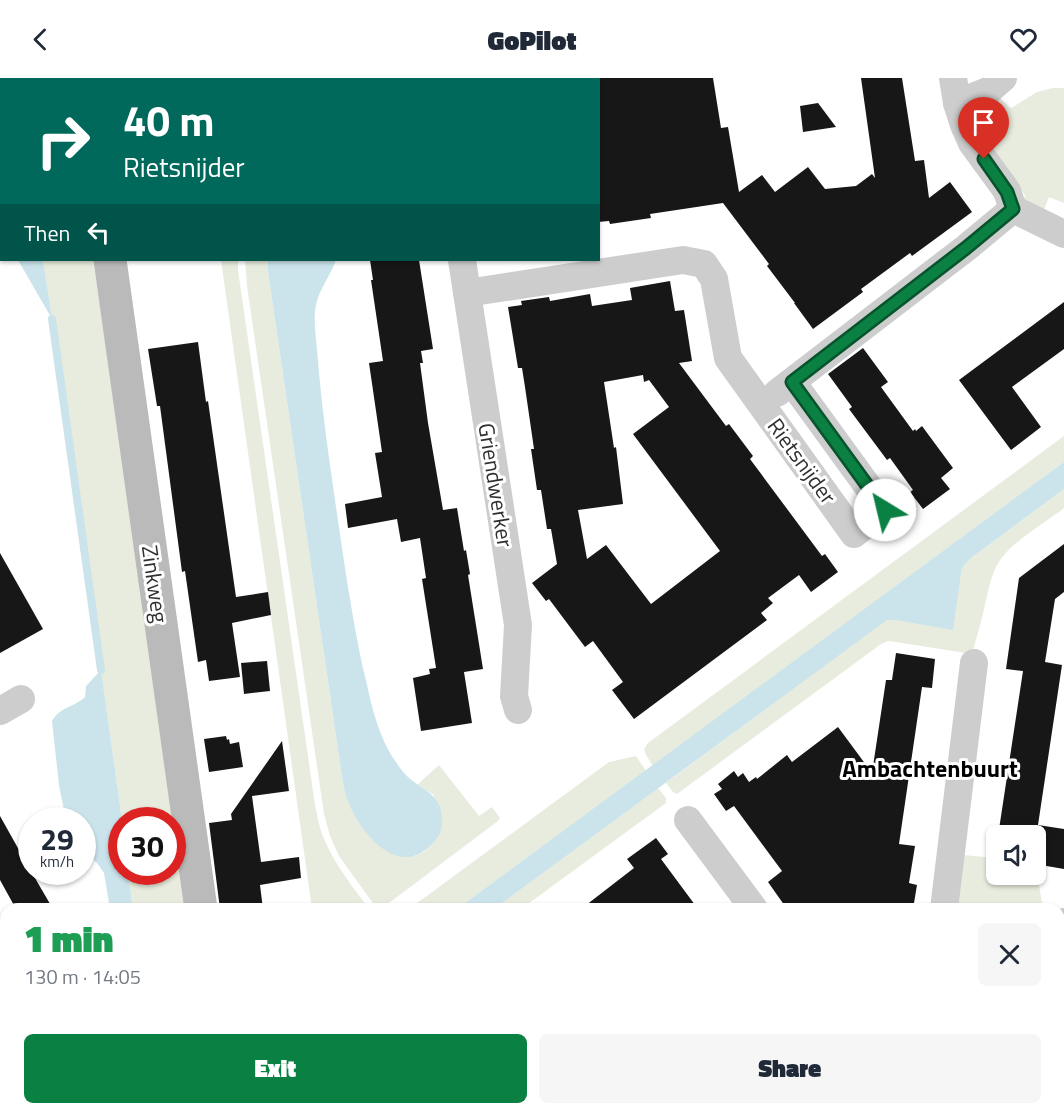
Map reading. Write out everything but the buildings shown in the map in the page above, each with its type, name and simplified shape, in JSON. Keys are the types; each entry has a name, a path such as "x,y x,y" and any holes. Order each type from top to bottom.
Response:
{"street":[{"path":"1003,78 988,91 955,91 964,125 972,143 1007,192 1013,209 1064,234"},
{"name":"Rietsnijder","path":"761,404 966,248 1013,209"},
{"name":"Rietsnijder","path":"467,293 683,260 704,264 714,279 728,358 854,534 885,510 792,382"},
{"name":"Zinkweg","path":"110,261 200,903"},
{"name":"Griendwerker","path":"462,261 518,625 514,696 518,710"},
{"path":"945,903 974,663"},
{"path":"688,820 750,903"}],"shaded area":[{"path":"1064,88 1064,203 1049,197 1041,217 1022,207 1025,195 988,147 975,117 1000,98 1011,108 1037,92"},
{"path":"43,261 93,261 131,508 173,807 120,807"},
{"path":"221,261 238,261 319,823 335,861 364,903 311,903"},
{"path":"245,261 268,261 342,777 358,821 373,840 415,856 424,852 434,842 434,795 417,785 439,765 479,816 492,807 500,818 389,903 373,903 339,856 324,814"},
{"path":"1064,436 1064,462 653,766 644,749 648,743"},
{"path":"1064,489 1064,508 1018,542 1000,560 991,580 972,654 888,641 677,794 666,783 879,625 887,620 896,620 961,573 964,565 971,558"},
{"path":"636,756 646,771 465,903 417,903 609,762"},
{"path":"658,788 666,798 666,803 529,903 502,903"},
{"path":"952,854 986,857 986,885 1039,885 1042,903 946,903"},
{"path":"130,885 184,885 186,903 132,903"}],"water":[{"path":"19,261 43,261 52,319"},
{"path":"268,261 336,261 322,288 315,316 329,458 352,613 375,717 385,744 397,764 410,779 434,797 441,810 442,827 439,834 429,847 417,855 405,857 381,848 354,815 346,794"},
{"path":"1064,462 1064,489 964,565 953,630 887,620 502,903 465,903"},
{"path":"101,670 120,807 108,807 108,885 130,885 132,903 109,903 104,873 96,862 96,807 63,807 52,721 59,712 85,697 86,686"}],"waterway":[{"path":"52,319 101,670"}],"district":[{"name":"Ambachtenbuurt","path":"930,768"}],"route":[{"path":"885,510 792,382 1013,209 1007,192 984,159"}]}
